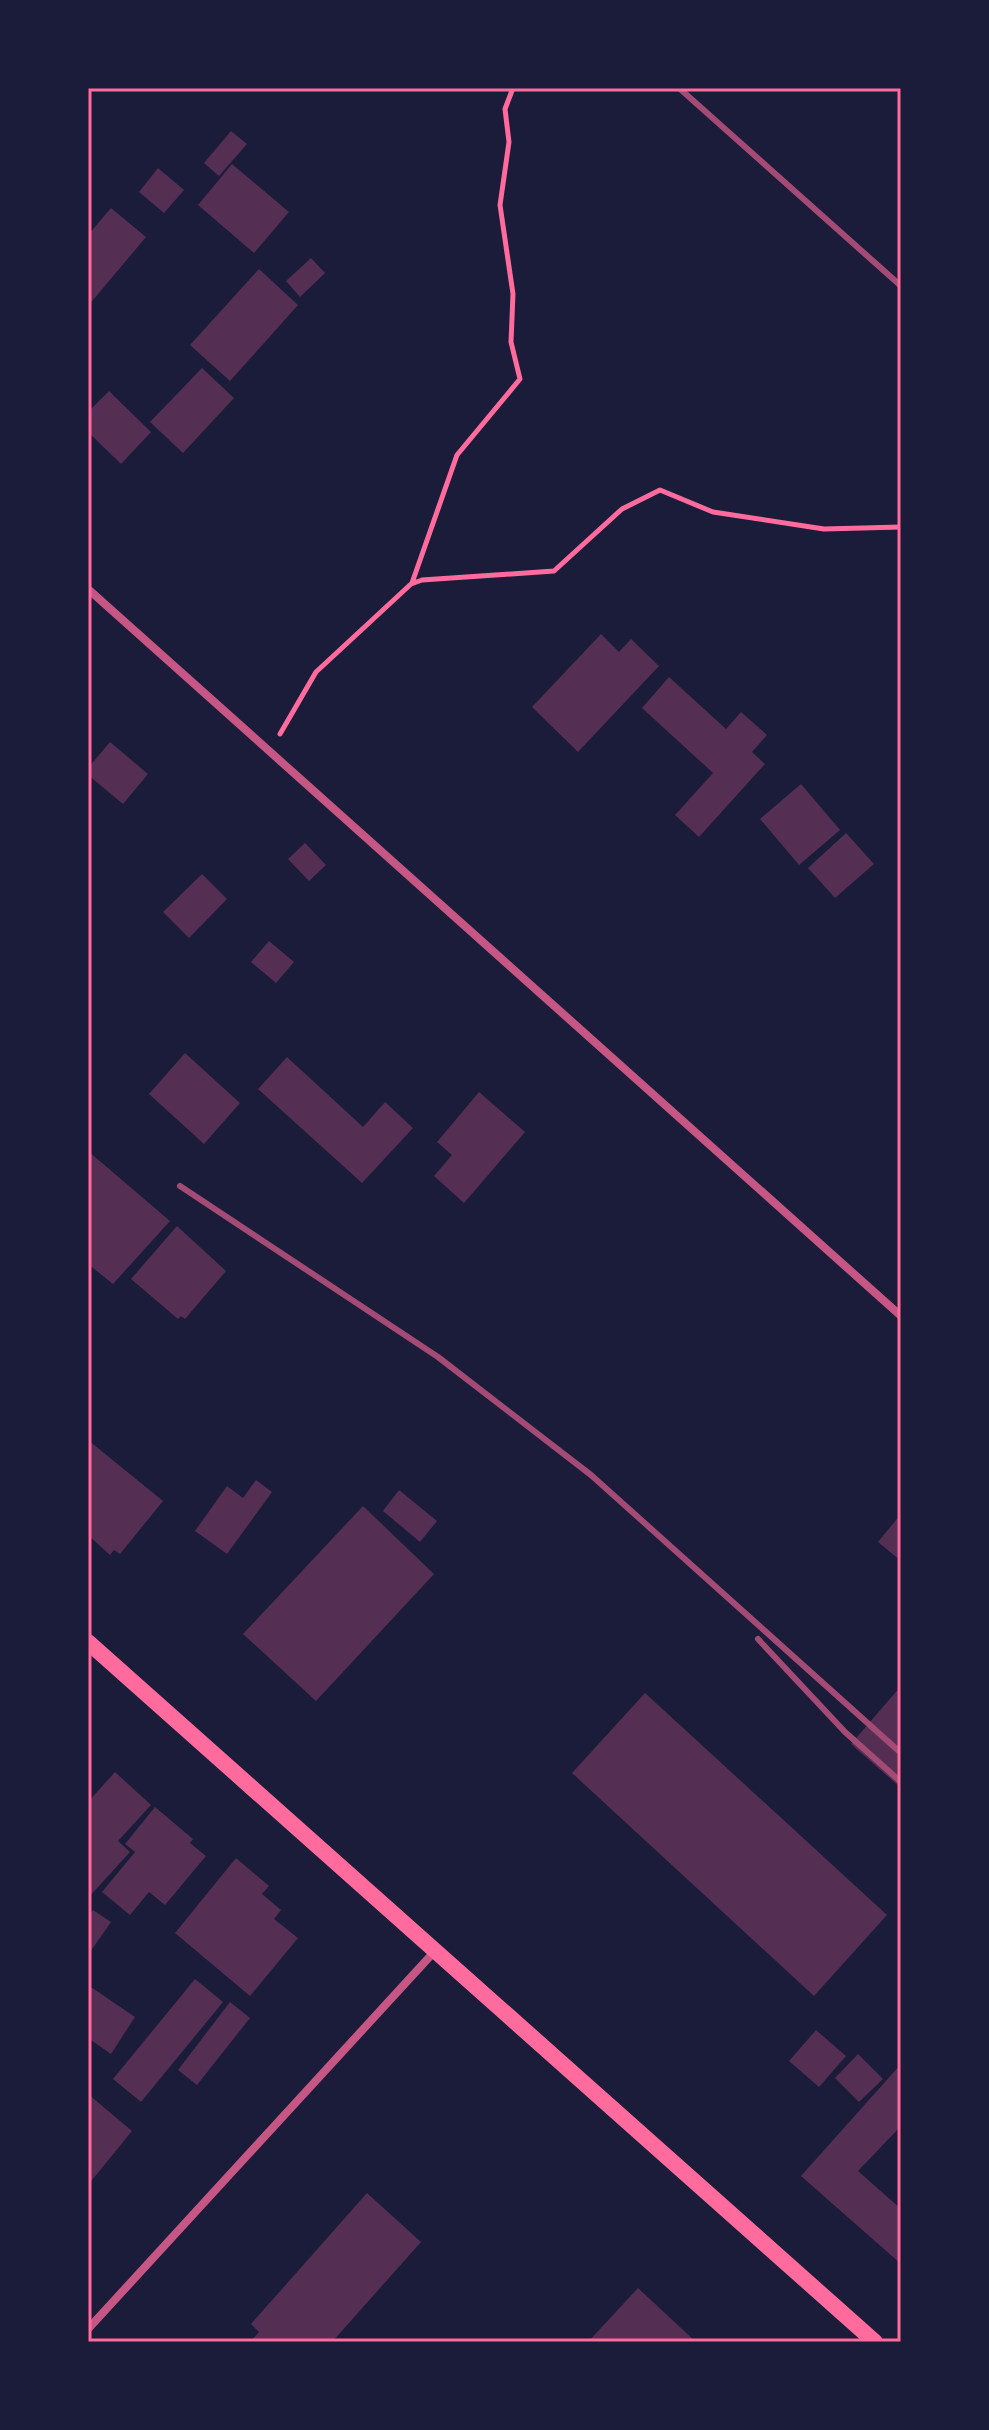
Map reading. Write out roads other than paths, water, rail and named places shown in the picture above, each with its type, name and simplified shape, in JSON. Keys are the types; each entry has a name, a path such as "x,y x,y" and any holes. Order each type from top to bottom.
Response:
{"main road":[{"path":"88,1642 875,2342"}],"street":[{"path":"88,589 901,1316"},
{"path":"88,2329 434,1952"}],"railway":[{"path":"679,88 901,286"},
{"path":"180,1186 438,1357 591,1475 901,1753"},
{"path":"758,1639 845,1732 901,1782"}]}
